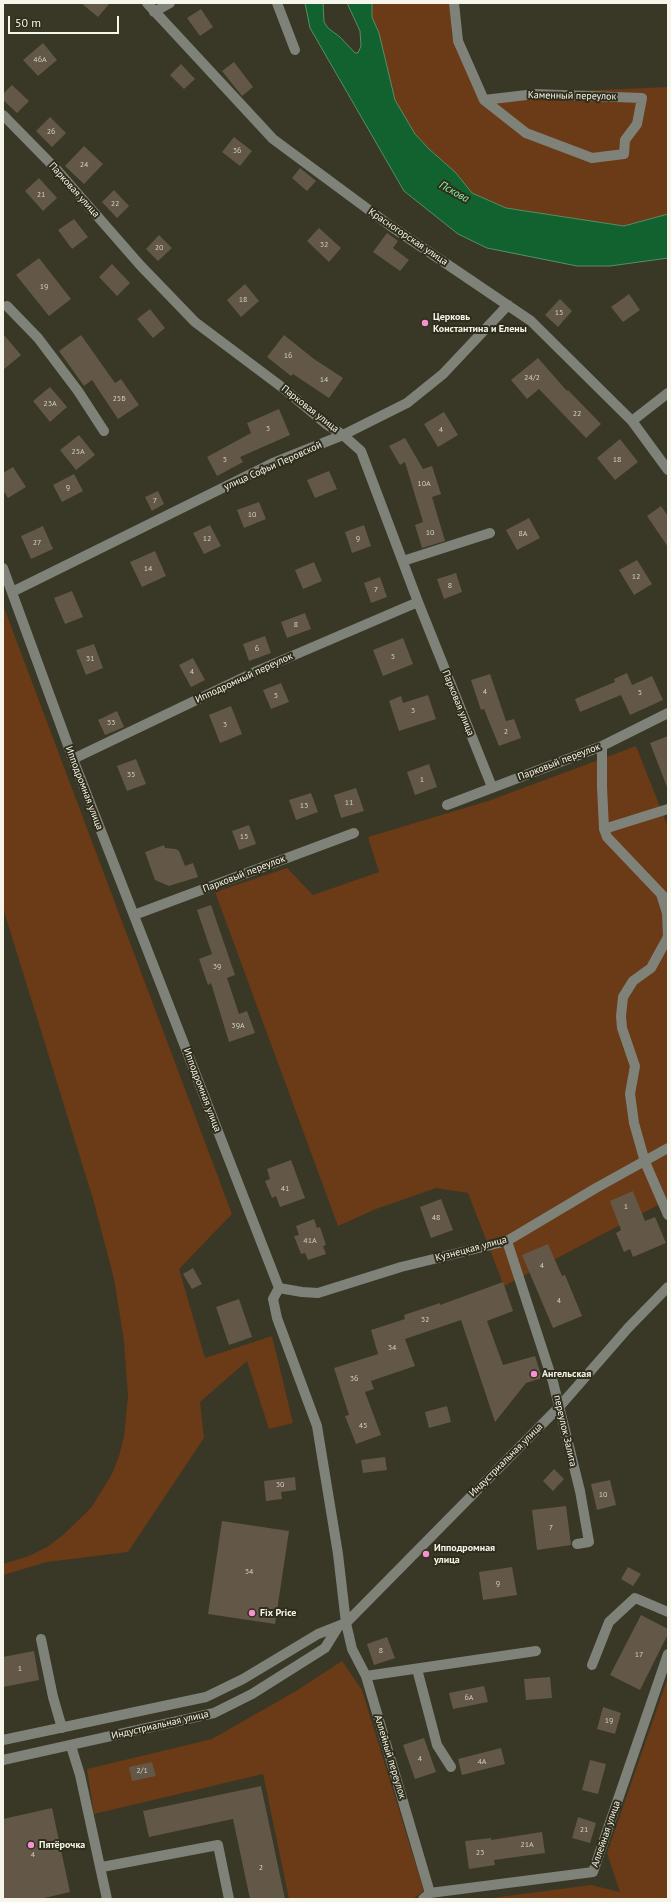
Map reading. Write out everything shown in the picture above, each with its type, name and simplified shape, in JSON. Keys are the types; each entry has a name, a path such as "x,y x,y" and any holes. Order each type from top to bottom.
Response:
{"street":[{"name":"Красногорская улица","path":"147,3 273,139 392,227 531,321 632,421 668,470"},
{"path":"154,12 170,3"},
{"path":"277,3 295,50"},
{"path":"454,3 458,41 484,100"},
{"name":"Каменный переулок","path":"535,94 642,98 637,124 625,140 624,154 592,158 526,133 484,100 535,94"},
{"name":"Парковая улица","path":"3,116 57,170 140,265 195,322 283,388 326,424 343,434 361,451 418,602 492,787"},
{"name":"улица Софьи Перовской","path":"12,592 273,463 343,434 407,403 443,374 508,305"},
{"path":"4,306 38,338 78,391 104,431"},
{"path":"632,421 668,393"},
{"path":"403,561 490,533"},
{"name":"Ипподромная улица","path":"3,568 73,759 279,1288"},
{"name":"Ипподромный переулок","path":"73,759 257,671 418,602"},
{"name":"Парковый переулок","path":"447,805 602,746 668,713"},
{"path":"602,746 602,787 604,829 606,837 665,897 668,936 651,968 633,981 623,996 621,1016 622,1028 635,1066 630,1094 634,1123 645,1162 668,1215"},
{"path":"604,829 668,809"},
{"name":"Парковый переулок","path":"134,915 354,833"},
{"name":"Кузнецкая улица","path":"279,1288 302,1292 318,1292 401,1267 508,1241 596,1188 668,1148"},
{"name":"переулок Залита","path":"508,1241 560,1406 580,1491 589,1542 577,1544"},
{"name":"Индустриальная улица","path":"3,1760 214,1713 252,1694 325,1648 342,1625 560,1406 628,1328 668,1287"},
{"path":"279,1288 273,1300 277,1318 317,1426 338,1554 342,1625"},
{"path":"592,1665 609,1622 635,1598 668,1612"},
{"name":"Индустриальная улица","path":"3,1740 206,1697 243,1679 318,1634 342,1625"},
{"name":"Аллейный переулок","path":"342,1625 366,1676 427,1896"},
{"path":"40,1639 53,1697 62,1728"},
{"path":"366,1676 536,1651"},
{"name":"Аллейная улица","path":"427,1896 593,1872 668,1654"},
{"path":"417,1669 437,1745 452,1767"},
{"path":"71,1746 80,1775 108,1899"},
{"path":"102,1867 218,1844 229,1899"}],"shaded area":[{"path":"372,3 450,3 452,37 478,95 668,87 668,214 624,226 506,208 472,193 455,172 429,149 415,134 395,100 379,33 372,17"},
{"path":"3,605 232,1214 179,1269 205,1358 272,1336 293,1423 269,1429 247,1361 200,1402 204,1438 128,1552 47,1562 3,1575 3,1564 29,1556 47,1547 63,1535 91,1508 112,1474 119,1456 124,1437 128,1396 124,1341 114,1279 93,1199 3,908"},
{"path":"636,746 668,827 668,1209 664,1202 504,1286 468,1193 436,1188 376,1209 338,1226 215,892 287,868 313,895 379,872 368,837 488,801"},
{"path":"342,1661 362,1690 424,1891 413,1899 289,1899 263,1774 94,1814 87,1769 212,1739 296,1691"},
{"path":"668,1677 668,1899 484,1899 591,1885 620,1892 607,1853"}],"water":[{"name":"Пскова","path":"305,3 323,3 324,22 328,28 340,37 355,53 358,53 361,46 360,31 347,3 372,3 372,17 379,33 395,100 415,134 429,149 455,172 472,193 506,208 624,226 668,214 668,258 610,266 577,266 487,248 458,234 404,191 310,28"}],"building":[{"path":"81,3 110,3 98,17"},
{"path":"201,9 213,27 200,36 187,18"},
{"path":"43,43 57,60 38,76 23,60"},
{"path":"234,62 253,87 242,96 222,71"},
{"path":"181,64 195,79 184,89 170,75"},
{"path":"12,85 29,101 17,113 3,100 3,94"},
{"path":"50,117 66,133 52,147 36,131"},
{"path":"234,137 252,151 240,166 222,152"},
{"path":"84,146 103,164 84,184 65,166"},
{"path":"300,168 316,181 307,191 292,178"},
{"path":"39,178 57,198 43,211 25,191"},
{"path":"114,190 129,206 117,218 102,202"},
{"path":"74,219 88,237 72,249 58,230"},
{"path":"319,228 341,248 329,262 307,241"},
{"path":"387,233 398,241 393,248 409,260 400,271 373,252"},
{"path":"159,235 172,248 158,261 146,249"},
{"path":"39,258 71,299 49,316 16,275"},
{"path":"112,264 130,283 117,296 99,277"},
{"path":"245,284 259,301 241,317 227,300"},
{"path":"629,294 640,310 623,322 611,307"},
{"path":"560,299 572,311 558,327 545,315"},
{"path":"150,309 165,328 153,338 137,319"},
{"path":"3,334 21,355 3,370"},
{"path":"81,335 115,383 121,379 139,405 118,419 92,380 84,386 59,351"},
{"path":"284,335 314,359 343,378 329,398 293,374 291,376 267,357"},
{"path":"538,358 567,391 568,390 601,424 586,438 539,389 527,399 511,380"},
{"path":"50,387 67,407 50,422 33,401"},
{"path":"279,409 290,435 240,457 243,462 217,476 207,457 251,433 247,423"},
{"path":"444,412 458,435 438,447 424,424"},
{"path":"79,435 95,455 76,470 60,450"},
{"path":"405,438 423,469 432,466 441,494 432,497 445,541 422,548 415,525 423,522 405,462 400,465 389,446"},
{"path":"620,439 638,462 615,480 597,458"},
{"path":"13,467 26,487 8,498 3,490 3,473"},
{"path":"329,471 337,489 315,498 307,480"},
{"path":"74,474 83,491 62,502 53,485"},
{"path":"158,491 164,504 152,511 145,497"},
{"path":"259,502 266,519 244,528 237,510"},
{"path":"661,506 668,516 668,547 647,516"},
{"path":"529,518 540,538 517,550 506,530"},
{"path":"210,525 221,546 204,554 193,533"},
{"path":"364,525 371,546 352,553 345,532"},
{"path":"43,526 53,549 31,559 21,536"},
{"path":"155,551 166,576 142,587 130,562"},
{"path":"637,560 652,584 634,595 619,570"},
{"path":"314,562 322,581 303,589 295,570"},
{"path":"456,573 462,592 444,599 437,579"},
{"path":"380,577 387,597 371,603 364,583"},
{"path":"72,591 83,617 65,624 54,598"},
{"path":"305,613 311,629 287,638 281,622"},
{"path":"265,636 271,653 249,661 243,644"},
{"path":"403,638 413,664 383,676 373,650"},
{"path":"94,644 103,668 86,675 76,650"},
{"path":"193,658 205,680 191,687 179,665"},
{"path":"627,673 632,685 652,676 663,700 630,715 621,695 580,712 575,699 615,682 614,679"},
{"path":"490,674 506,721 514,719 521,738 499,746 484,709 481,710 471,680"},
{"path":"281,683 289,702 271,709 263,690"},
{"path":"428,695 436,719 399,731 389,701 401,696 403,703"},
{"path":"231,706 242,734 220,743 209,715"},
{"path":"117,711 124,727 105,735 98,720"},
{"path":"668,736 668,787 667,787 650,743"},
{"path":"136,759 146,784 127,791 117,766"},
{"path":"429,764 437,787 415,795 407,772"},
{"path":"356,788 364,811 341,818 334,795"},
{"path":"311,793 318,812 296,820 289,800"},
{"path":"249,825 256,844 239,850 232,831"},
{"path":"164,845 165,848 176,849 179,851 185,866 193,863 198,877 169,886 155,880 145,852"},
{"path":"211,905 235,975 227,978 239,1014 247,1011 255,1033 229,1042 211,983 208,985 199,959 212,954 197,910"},
{"path":"291,1160 305,1198 280,1207 276,1196 272,1198 265,1181 270,1179 267,1169"},
{"path":"633,1191 645,1221 655,1217 666,1243 633,1257 630,1249 624,1252 616,1233 621,1230 610,1201"},
{"path":"441,1199 453,1230 431,1238 420,1207"},
{"path":"314,1219 317,1228 320,1227 326,1245 323,1246 326,1254 308,1260 305,1253 301,1254 294,1236 299,1235 296,1226"},
{"path":"548,1244 562,1276 565,1275 582,1316 553,1328 522,1255"},
{"path":"193,1268 202,1284 192,1289 183,1274"},
{"path":"503,1282 513,1311 487,1321 503,1365 535,1356 542,1378 526,1383 495,1422 461,1320 405,1339 415,1366 371,1381 374,1389 365,1392 381,1435 356,1444 345,1416 349,1415 334,1368 378,1354 371,1330 405,1319 404,1315 440,1303 440,1305"},
{"path":"239,1299 252,1337 229,1345 216,1307"},
{"path":"447,1406 451,1422 429,1428 425,1412"},
{"path":"385,1457 387,1470 363,1473 361,1460"},
{"path":"554,1469 564,1479 553,1491 543,1481"},
{"path":"295,1477 296,1490 281,1492 282,1499 266,1501 264,1481"},
{"path":"610,1480 616,1505 597,1510 591,1484"},
{"path":"566,1506 571,1545 537,1550 532,1510"},
{"path":"222,1521 289,1531 275,1624 208,1614"},
{"path":"512,1567 517,1595 483,1600 479,1572"},
{"path":"628,1567 641,1574 633,1586 621,1579"},
{"path":"641,1615 668,1629 668,1634 640,1690 610,1675"},
{"path":"387,1637 395,1658 374,1665 367,1644"},
{"path":"34,1651 39,1680 3,1687 3,1657"},
{"path":"550,1677 552,1698 526,1700 524,1679"},
{"path":"484,1686 488,1702 453,1709 449,1693"},
{"path":"603,1707 621,1713 615,1734 597,1729"},
{"path":"424,1738 436,1772 415,1779 403,1745"},
{"path":"501,1748 505,1764 462,1775 458,1759"},
{"path":"590,1760 606,1764 598,1794 582,1790"},
{"path":"152,1762 156,1776 132,1781 129,1767"},
{"path":"261,1786 285,1899 250,1899 233,1819 149,1837 143,1811"},
{"path":"52,1808 70,1892 40,1899 3,1899 3,1819"},
{"path":"578,1817 596,1823 590,1843 572,1838"},
{"path":"542,1832 545,1853 494,1860 495,1865 469,1869 465,1841 491,1838 491,1840"}],"place":[{"name":"Церковь Константина и Елены","path":"425,323"},
{"name":"Ангельская","path":"534,1374"},
{"name":"Ипподромная улица","path":"426,1554"},
{"name":"Fix Price","path":"252,1613"},
{"name":"Пятёрочка","path":"31,1845"}]}
